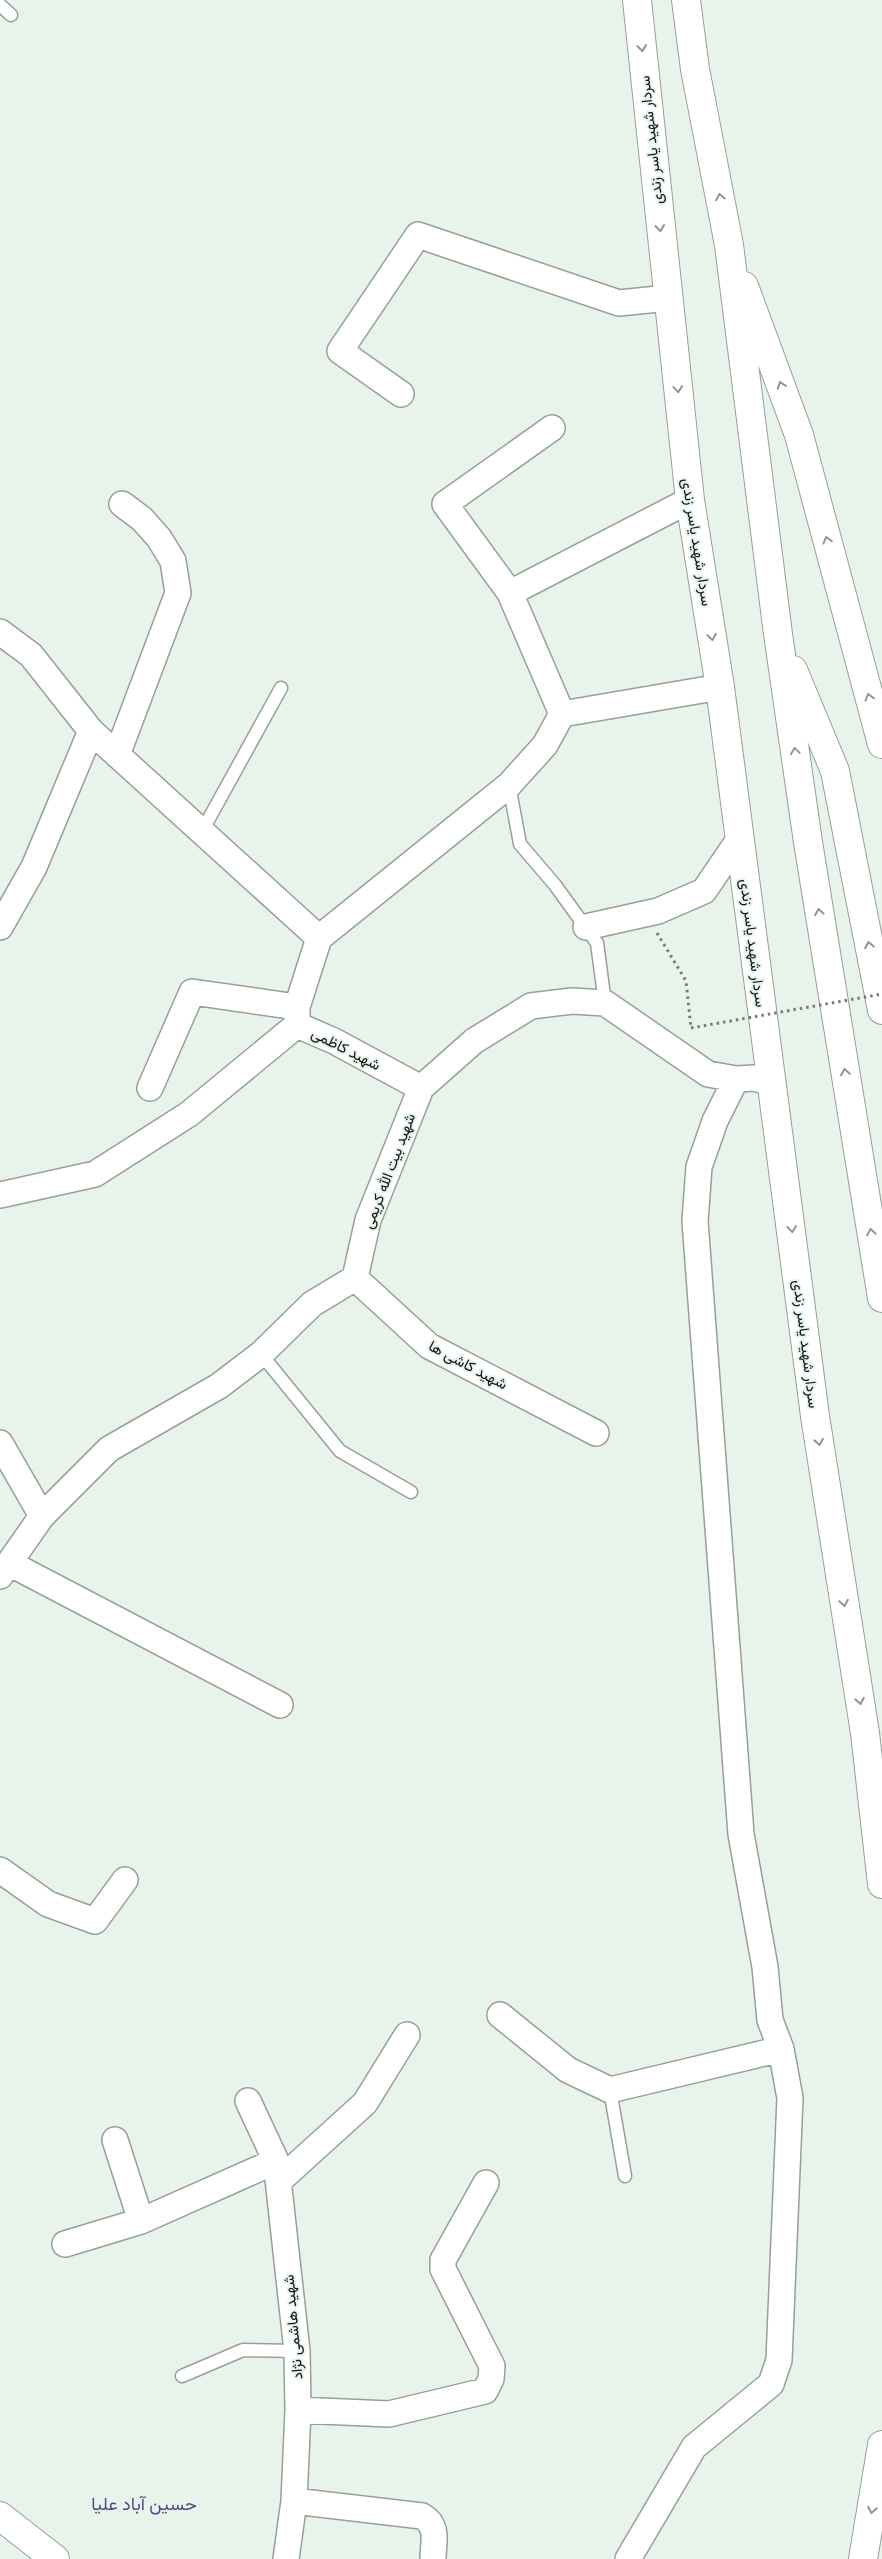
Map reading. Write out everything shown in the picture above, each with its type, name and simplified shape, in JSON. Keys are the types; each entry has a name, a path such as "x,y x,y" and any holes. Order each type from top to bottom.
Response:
{"main road":[{"name":"سردار شهید یاسر زندی","path":"637,0 690,500 720,687 815,1416 874,1743 882,1885"},
{"path":"686,0 695,69 729,244 778,634 808,842 882,1298"},
{"path":"729,244 799,435 882,744"},
{"path":"778,634 835,771 882,1010"},
{"path":"863,2559 882,2445"},
{"path":"0,2516 55,2559"}],"street":[{"path":"401,394 340,351 418,235 619,303 668,298"},
{"path":"552,428 445,504 510,593 562,714"},
{"path":"510,593 690,500"},
{"path":"117,755 178,594 173,562 159,538 142,519 122,504"},
{"path":"0,632 31,655 91,731 201,833 319,938"},
{"path":"562,714 720,687"},
{"path":"0,1195 95,1174 189,1114 297,1016 319,938 509,786 545,745 562,714"},
{"path":"0,927 34,867 91,731"},
{"path":"586,927 658,910 704,891 740,838"},
{"name":"شهید کاظمی","path":"150,1088 192,992 297,1016 334,1041 421,1088"},
{"name":"شهید بیت الله کریمی","path":"355,1278 368,1220 421,1088 474,1040 531,1006 572,1002 605,1003"},
{"path":"605,1003 708,1074 736,1079 754,1078 771,1083"},
{"path":"628,2559 694,2447 771,2384 779,2360 790,2098 781,2049 770,2020 765,1967 741,1834 695,1221 699,1167 715,1122 736,1079"},
{"path":"280,1704 5,1569 42,1516 109,1449 219,1386 261,1354 312,1304 355,1278"},
{"name":"شهید کاشی ها","path":"355,1278 429,1346 596,1433"},
{"path":"0,1443 42,1516"},
{"path":"0,1870 48,1904 95,1921 125,1880"},
{"path":"500,2015 568,2070 610,2090 781,2049"},
{"path":"65,2244 141,2220 278,2171 365,2103 407,2036"},
{"name":"شهید هاشمی نژاد","path":"248,2101 278,2171 297,2351 298,2410 294,2501 286,2559"},
{"path":"116,2140 141,2220"},
{"path":"298,2410 388,2414 485,2391 491,2379 492,2366 443,2269 443,2260 486,2183"},
{"path":"294,2501 422,2516 429,2520 434,2528 433,2556"}],"lane":[{"path":"0,5 11,15"},
{"path":"201,833 281,688"},
{"path":"509,786 520,844 555,885 597,943 605,1003"},
{"path":"261,1354 340,1451 411,1492"},
{"path":"610,2090 625,2176"},
{"path":"182,2376 243,2350 297,2351"}],"path":[{"path":"645,913 686,981 692,1028 882,994"}],"district":[{"name":"حسین آباد علیا","path":"144,2504"}]}
